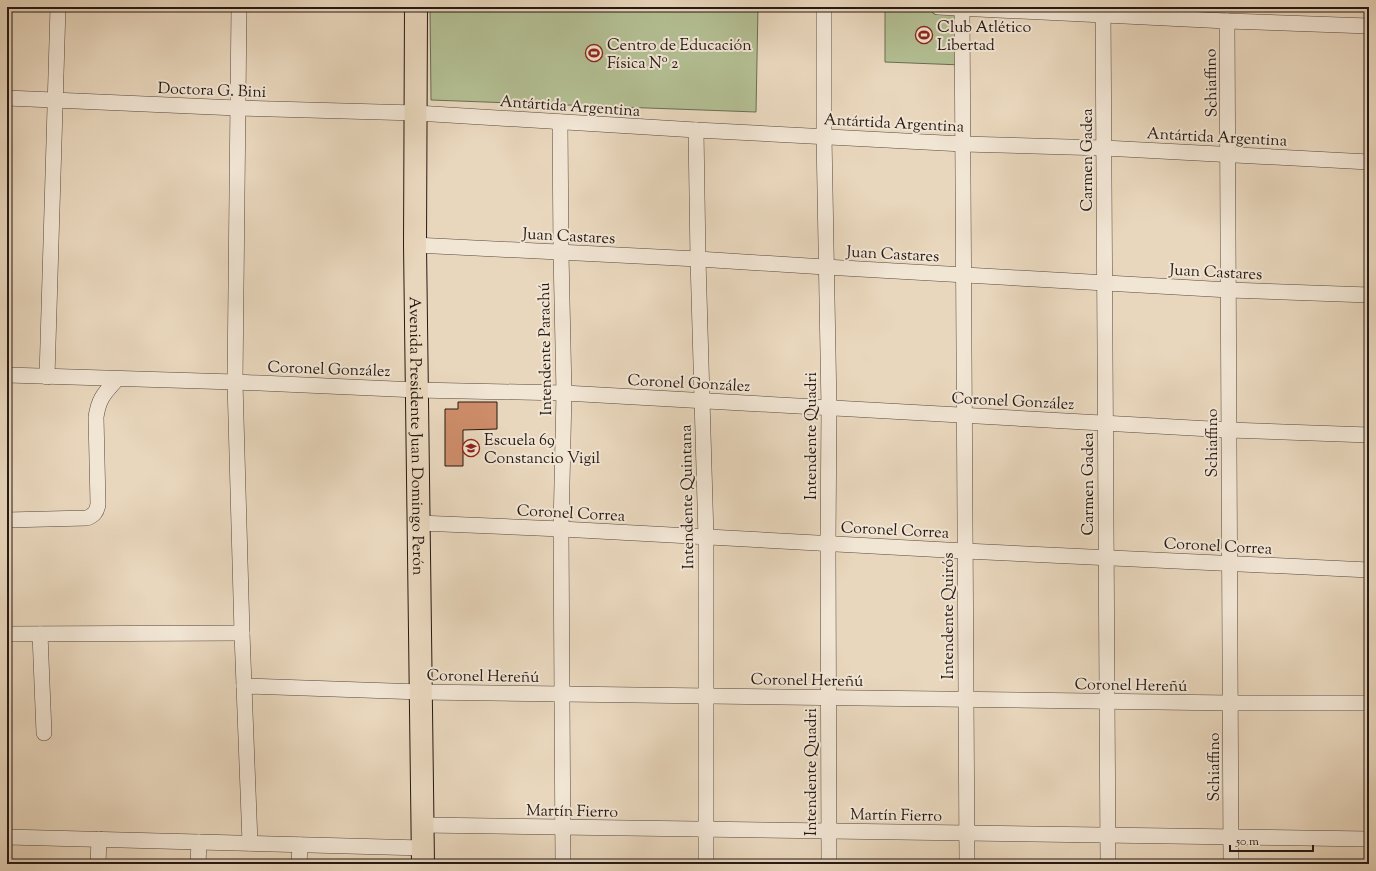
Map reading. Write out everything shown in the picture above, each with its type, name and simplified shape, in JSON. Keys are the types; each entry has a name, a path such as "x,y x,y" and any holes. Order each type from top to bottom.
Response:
{"highway":[{"name":"Avenida Presidente Juan Domingo Perón","path":"416,7 415,245 423,856"}],"street":[{"path":"47,376 58,7"},
{"path":"239,7 235,382 250,843"},
{"name":"Intendente Quadri","path":"824,7 825,268 829,408 829,864"},
{"path":"938,7 1103,11 1227,21 1369,26"},
{"name":"Intendente Quirós","path":"962,8 967,864"},
{"name":"Carmen Gadea","path":"1103,11 1108,864"},
{"name":"Schiaffino","path":"1227,21 1229,155 1231,864"},
{"name":"Doctora G. Bini","path":"7,98 237,108 416,113"},
{"name":"Antártida Argentina","path":"416,113 963,144 1104,148 1369,162"},
{"name":"Intendente Parachú","path":"560,122 564,393 561,529 563,864"},
{"name":"Intendente Quintana","path":"696,130 706,538 706,864"},
{"name":"Juan Castares","path":"415,245 698,259 825,268 1229,290 1369,295"},
{"name":"Coronel González","path":"7,375 235,382 417,390 564,393 1105,424 1369,435"},
{"path":"7,520 87,518 93,515 97,510 97,407 100,399 117,379"},
{"name":"Coronel Correa","path":"419,523 1369,570"},
{"path":"7,634 242,633"},
{"path":"40,634 44,733"},
{"name":"Coronel Hereñú","path":"244,686 421,692 966,700 1369,703"},
{"name":"Martín Fierro","path":"422,825 1369,838"},
{"path":"7,837 300,845 423,856"},
{"path":"98,864 99,839"},
{"path":"198,864 199,842"},
{"path":"299,864 300,845"}],"green space":[{"name":"Centro de Educación Física Nº 2","path":"430,7 758,7 756,112 431,100"},
{"name":"Club Atlético Libertad","path":"885,7 962,8 962,65 885,62"}],"building":[{"path":"1191,7 1235,7 1235,9"},
{"path":"458,402 497,402 497,429 463,430 463,466 445,466 445,409 458,409"}],"place":[{"name":"Club Atlético Libertad","path":"924,35"},
{"name":"Centro de Educación Física Nº 2","path":"594,53"},
{"name":"Escuela 69 Constancio Vigil","path":"471,448"}]}
